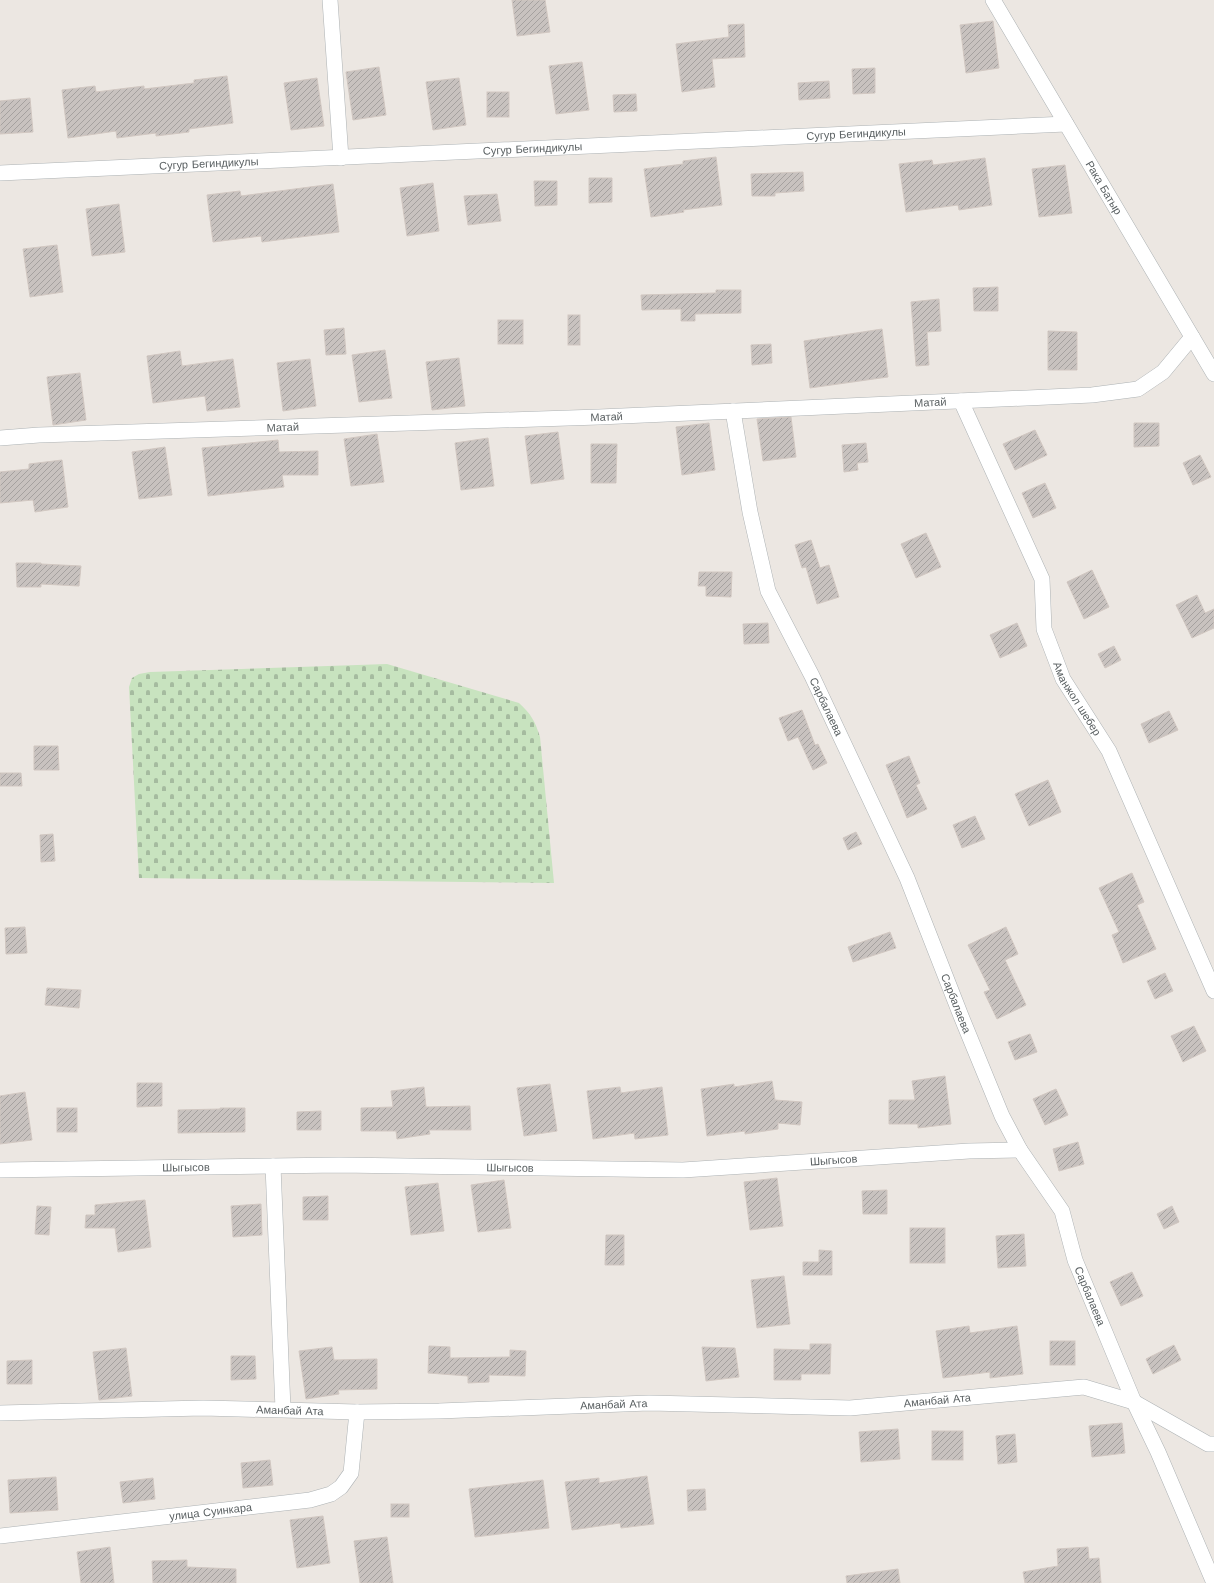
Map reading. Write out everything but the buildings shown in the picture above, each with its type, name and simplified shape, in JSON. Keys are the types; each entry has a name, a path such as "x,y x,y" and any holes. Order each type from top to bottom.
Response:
{"street":[{"path":"330,0 341,158"},
{"name":"Рака Батыр","path":"994,0 1214,374"},
{"name":"Сугур Бегиндикулы","path":"0,173 1066,124"},
{"name":"Матай","path":"0,438 39,434 591,418 1092,395 1138,389 1163,372 1192,337"},
{"name":"Аманжол шебер","path":"961,401 1042,579 1044,629 1063,679 1109,751 1214,991"},
{"name":"Сарбалаева","path":"732,411 750,512 768,591 812,676 907,878 1002,1116 1020,1150 1062,1211 1075,1260 1134,1402 1158,1452 1214,1583"},
{"name":"Шыгысов","path":"0,1170 339,1165 683,1170 969,1151 1020,1150"},
{"path":"273,1166 283,1409"},
{"name":"Аманбай Ата","path":"0,1413 203,1408 357,1412 439,1411 649,1403 850,1408 1084,1387 1134,1402 1208,1444 1214,1444"},
{"name":"улица Суинкара","path":"0,1536 310,1500 331,1494 341,1487 351,1473 357,1412"}],"green space":[{"path":"387,664 519,703 530,714 540,737 554,883 139,878 129,687 132,678 139,674 150,672"}]}
